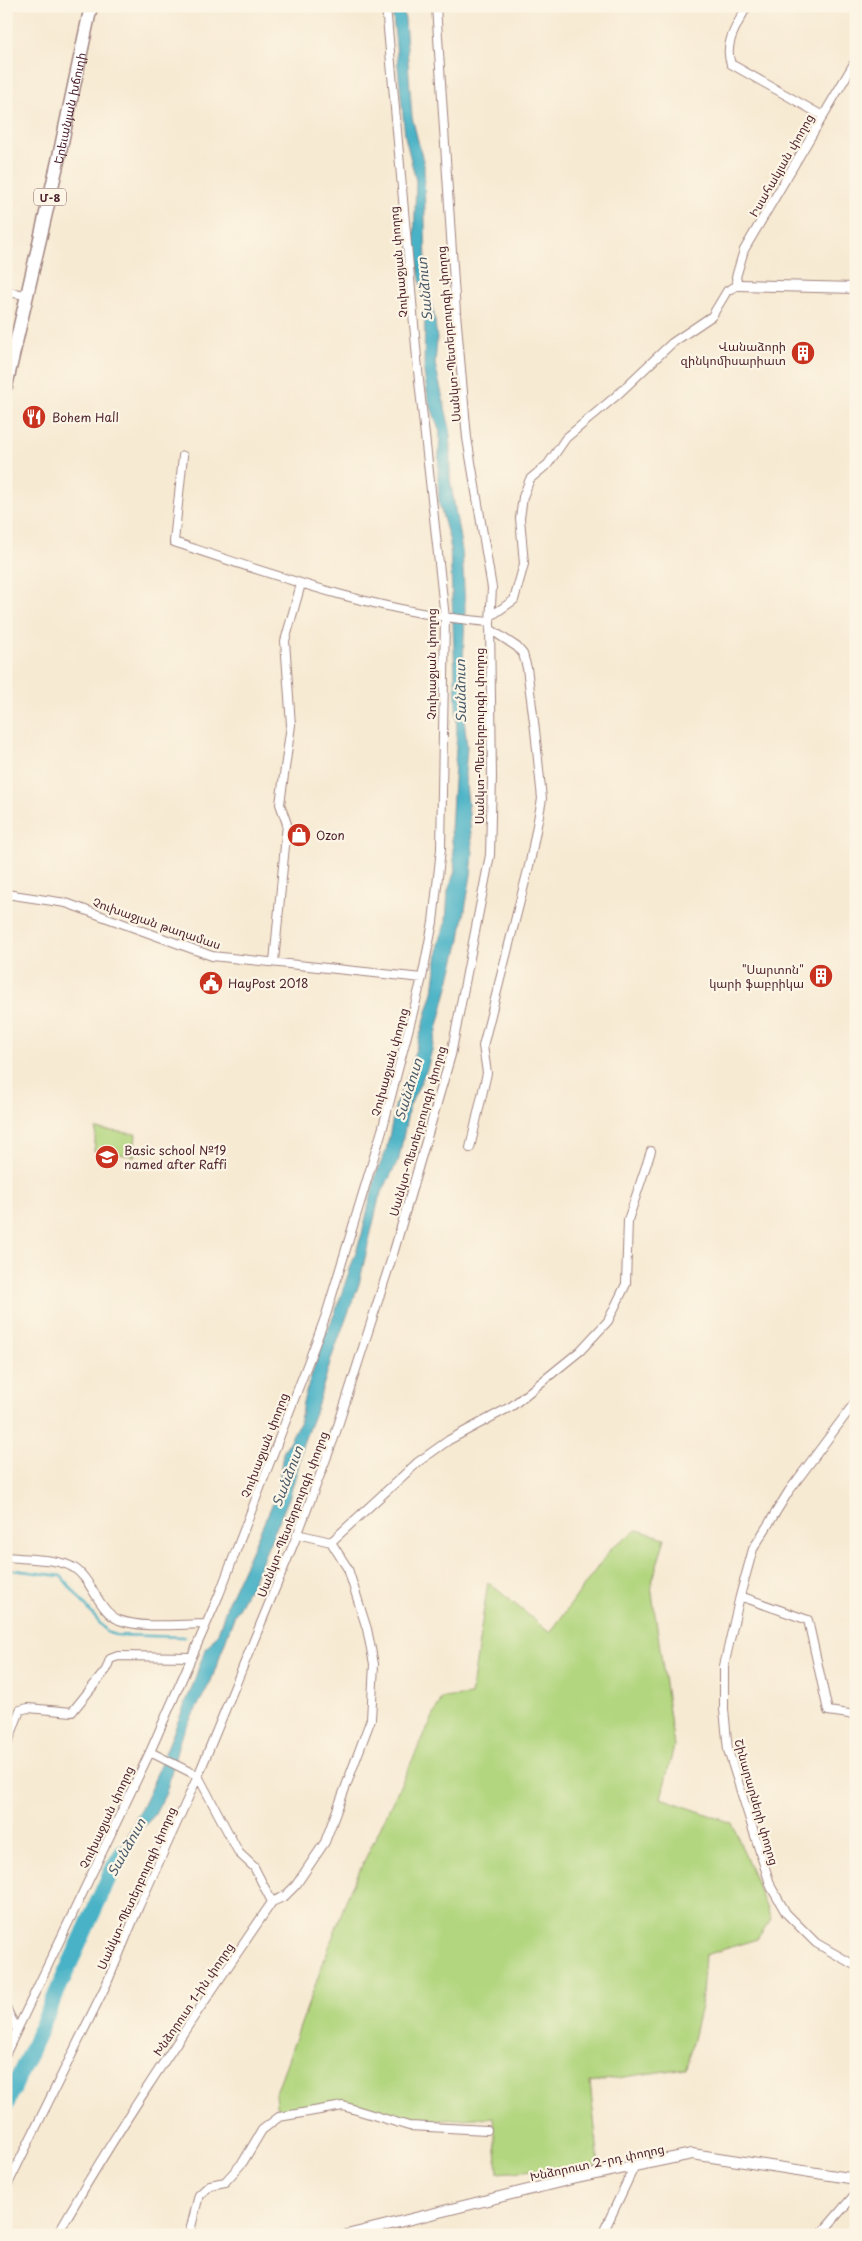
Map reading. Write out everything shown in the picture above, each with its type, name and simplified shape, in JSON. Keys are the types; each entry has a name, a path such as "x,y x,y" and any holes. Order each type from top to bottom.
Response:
{"highway":[{"name":"Երեւանյան խճուղի","path":"6,386 58,161 91,6"}],"street":[{"name":"Չուխաջյան փողոց","path":"6,2053 153,1754 206,1624 326,1316 383,1127 422,978 433,922 441,849 447,619 418,381 386,6"},
{"name":"Սանկտ-Պետերբուրգի փողոց","path":"6,2188 107,1983 139,1906 198,1776 297,1534 334,1438 388,1269 451,1055 490,855 492,777 490,622 492,588 466,418 456,313 436,6"},
{"path":"747,6 730,40 728,56 731,64 823,116"},
{"name":"Իսահակյան փողոց","path":"738,285 736,277 744,250 856,60"},
{"path":"490,622 514,600 524,564 520,518 522,497 530,479 548,464 566,438 616,396 672,343 712,316 727,291 738,285 856,288"},
{"path":"6,292 27,295"},
{"path":"183,456 174,542 300,584 447,619 490,622 523,654 527,668 534,721 542,799 530,862 483,1046 487,1073 470,1148"},
{"path":"274,962 288,824 280,804 291,724 284,640 300,584"},
{"name":"Չուխաջյան թաղամաս","path":"6,894 66,903 212,956 422,978"},
{"path":"330,1542 418,1462 449,1440 512,1406 580,1351 608,1321 626,1284 628,1220 651,1151"},
{"name":"Շինարարների փողոց","path":"856,1401 789,1491 753,1549 724,1666 724,1709 728,1750 771,1888 786,1914 816,1943 856,1966"},
{"path":"153,1754 198,1776 239,1853 254,1867 272,1902 284,1896 296,1885 325,1842 371,1719 374,1664 367,1629 348,1568 330,1542 297,1534"},
{"path":"6,1557 61,1563 76,1569 110,1613 117,1619 134,1624 206,1624"},
{"path":"740,1596 808,1620 828,1711 856,1715"},
{"path":"6,1748 20,1710 28,1708 72,1712 106,1670 110,1659 118,1656 192,1657"},
{"name":"Խնձորուտ 1-ին փողոց","path":"57,2235 86,2183 177,2042 272,1902"},
{"path":"6,2008 17,2030"},
{"path":"189,2235 199,2195 210,2186 225,2182 243,2162 262,2130 280,2117 343,2106 410,2126 487,2130"},
{"name":"Խնձորուտ 2-րդ փողոց","path":"348,2235 635,2165 692,2154 856,2179"},
{"path":"602,2235 635,2165"},
{"path":"820,2235 856,2193"}],"green space":[{"path":"96,1129 136,1134 134,1156 94,1151"},
{"path":"637,1530 665,1538 651,1586 674,1746 661,1798 732,1823 771,1919 757,1939 705,1955 701,2006 686,2068 590,2082 599,2165 498,2173 493,2117 411,2122 342,2101 282,2113 276,2106 275,2095 348,1895 442,1698 471,1695 488,1582 550,1633 612,1547"}],"water":[{"path":"392,6 403,6 412,117 424,165 426,274 437,339 435,364 450,429 450,479 462,551 465,607 462,700 467,746 465,775 473,854 471,875 459,944 427,1069 409,1107 399,1159 379,1198 359,1284 331,1359 317,1407 302,1446 289,1498 254,1579 235,1614 211,1681 180,1739 166,1793 154,1816 135,1835 115,1871 112,1871 111,1867 119,1855 150,1790 206,1649 218,1633 228,1602 277,1494 283,1453 300,1421 303,1402 322,1342 335,1313 362,1234 376,1174 386,1151 396,1104 408,1075 433,992 439,944 446,921 448,891 455,871 451,830 457,731 450,542 439,503 440,432 428,398 424,372 425,310 414,242 416,181 405,136"}],"waterway":[{"path":"6,1569 61,1576 107,1632 116,1635 184,1637"},
{"name":"Տանձուտ","path":"6,2105 114,1866 122,1853"}],"place":[{"name":"Վանաձորի զինկոմիսարիատ","path":"803,353"},
{"name":"Bohem Hall","path":"34,417"},
{"name":"Ozon","path":"299,835"},
{"name":"\"Սարտոն\" կարի ֆաբրիկա","path":"821,976"},
{"name":"HayPost 2018","path":"211,983"},
{"name":"Basic school №19 named after Raffi","path":"107,1157"}]}
